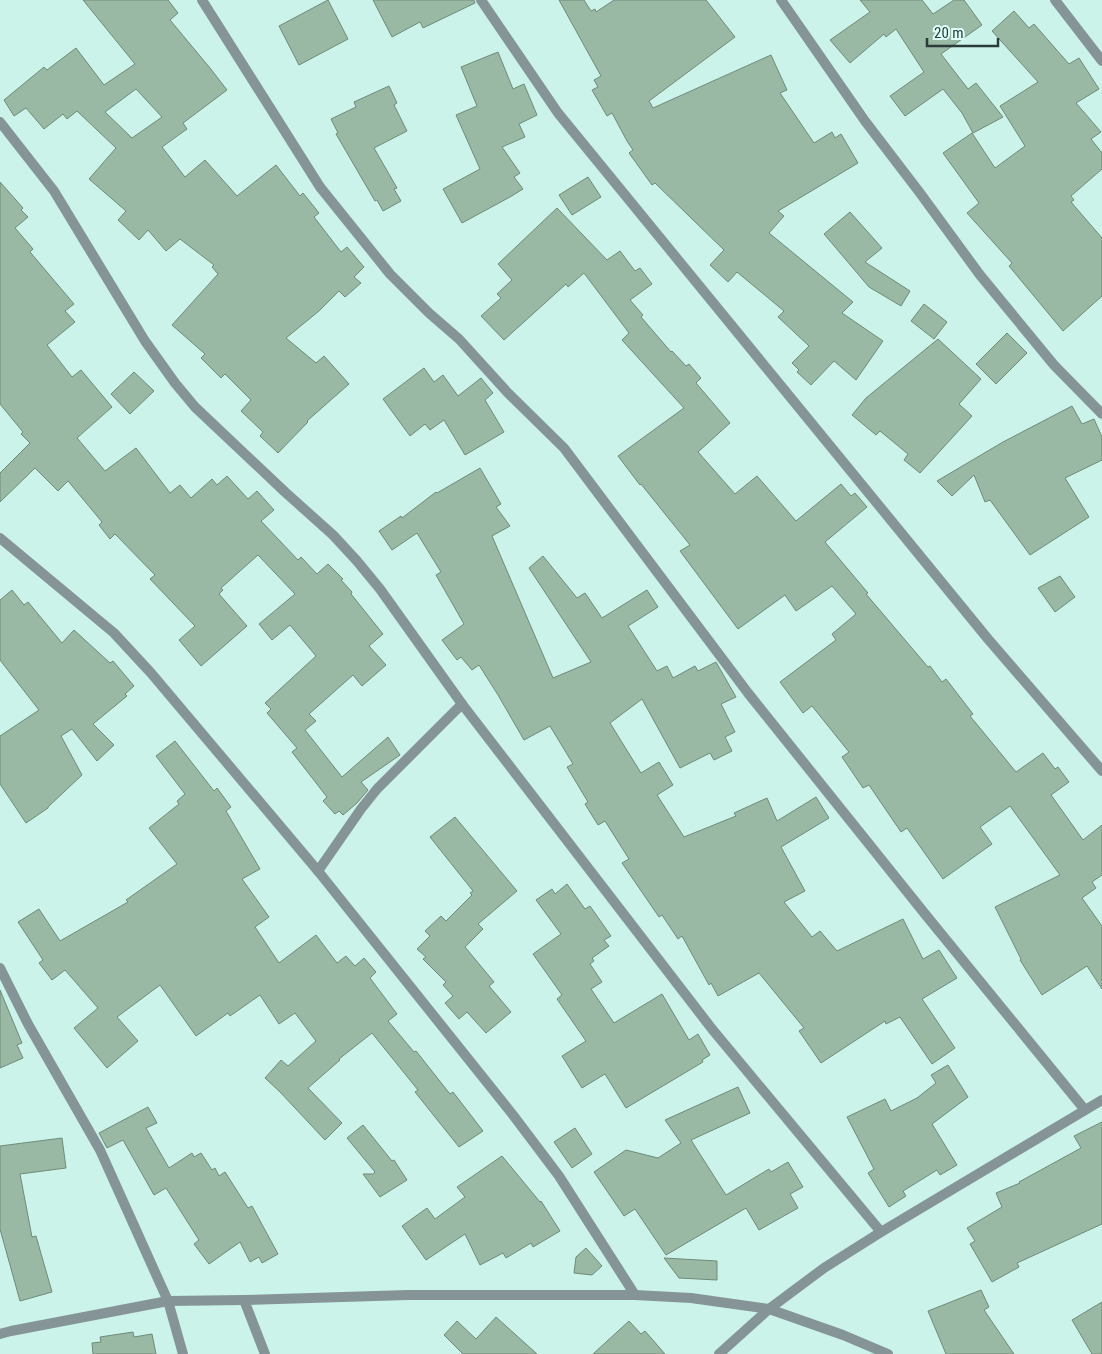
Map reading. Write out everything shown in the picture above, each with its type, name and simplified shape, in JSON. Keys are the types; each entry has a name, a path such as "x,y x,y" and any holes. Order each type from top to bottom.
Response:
{"street":[{"path":"202,0 320,187 390,274 459,339 507,392 564,448 748,693 1085,1110"},
{"path":"481,0 558,113 988,639 1102,771"},
{"path":"781,0 865,121 980,275 1054,365 1102,414"},
{"path":"1055,0 1102,61"},
{"path":"0,122 54,191 145,341 175,383 195,407 332,535 357,561 380,589 462,704 712,1029 881,1232"},
{"path":"0,538 114,633 151,673 318,871 513,1115 559,1176 635,1295"},
{"path":"318,871 361,809 378,789 462,704"},
{"path":"0,968 28,1024 100,1150 168,1301 183,1354"},
{"path":"719,1354 770,1309 824,1268 1102,1100"},
{"path":"0,1334 168,1301 408,1295 635,1295 691,1298 770,1309 843,1335 888,1354"},
{"path":"244,1300 265,1354"}],"building":[{"path":"83,0 168,0 178,13 170,20 227,90 183,123 187,129 162,147 185,177 205,160 237,196 276,165 300,196 303,193 319,213 314,217 341,252 347,247 364,267 354,277 361,283 345,297 339,291 319,311 286,338 316,363 324,356 349,384 307,421 278,453 260,436 263,432 241,411 251,400 225,374 221,378 201,358 205,354 172,325 218,274 212,267 214,265 180,239 166,251 148,230 139,240 118,220 126,211 89,179 116,148 77,111 67,119 63,114 44,129 26,108 14,116 4,100 44,67 47,70 76,48 104,85 135,64","holes":["136,89 162,117 132,138 105,112"]},
{"path":"328,0 348,39 299,65 279,26"},
{"path":"373,0 474,0 475,3 423,28 420,22 392,37"},
{"path":"559,0 584,0 591,11 595,9 596,12 614,0 706,0 735,37 649,101 653,108 771,55 787,90 780,93 814,143 832,132 835,138 841,134 858,163 778,211 784,216 769,233 853,302 842,313 883,341 856,380 834,361 811,385 797,372 799,370 792,363 809,346 778,317 784,311 737,272 728,282 710,265 724,250 655,183 652,185 629,153 633,150 612,113 607,116 592,90 598,87 594,80 601,76"},
{"path":"860,0 922,0 933,14 954,0 964,0 982,25 941,54 968,89 976,83 1003,117 973,133 962,113 943,89 905,116 890,96 924,72 896,29 886,37 884,34 850,63 830,40 870,12"},
{"path":"1014,11 1029,28 1034,24 1069,64 1079,58 1099,89 1076,103 1101,132 1091,139 1102,153 1102,169 1071,196 1074,200 1071,202 1102,238 1102,296 1063,331 1009,266 1012,263 967,213 979,203 943,153 972,133 995,168 1025,146 1000,106 1038,82 992,31"},
{"path":"498,52 513,89 524,84 537,115 519,124 525,137 502,147 520,173 514,177 523,189 462,223 443,189 480,169 456,115 477,106 461,67"},
{"path":"389,86 397,103 394,105 407,131 374,148 397,188 394,189 401,201 383,211 377,200 375,201 336,134 338,133 331,119 356,107 354,102"},
{"path":"588,177 601,197 572,215 559,195"},
{"path":"0,182 23,208 21,210 28,217 15,228 33,249 30,252 74,304 65,311 75,322 47,345 72,377 81,370 112,407 77,438 105,471 136,448 170,493 180,485 191,498 212,479 217,485 227,476 248,499 257,491 274,510 261,521 298,560 301,557 317,574 328,564 343,579 341,580 352,592 351,594 383,634 369,646 386,665 362,686 353,675 309,714 316,721 305,730 342,777 388,737 400,755 361,782 368,790 343,815 339,811 335,814 323,801 327,797 292,752 297,748 267,713 271,709 265,703 316,656 290,625 272,640 259,624 295,594 258,555 221,588 223,590 219,594 247,626 201,666 179,640 195,626 150,579 155,575 115,534 110,539 99,525 102,522 68,481 58,491 35,468 0,502 0,473 30,443 21,434 23,432 0,404"},
{"path":"557,208 607,260 620,251 635,271 640,268 652,284 630,300 643,315 641,317 671,352 686,366 689,364 701,378 696,383 730,423 698,452 735,494 757,476 796,521 841,484 851,496 855,493 867,507 825,542 928,667 930,666 942,682 946,679 973,714 970,716 1016,772 1043,753 1055,769 1058,767 1069,782 1051,795 1083,840 1102,825 1102,875 1092,882 1096,888 1082,898 1102,926 1102,989 1087,966 1042,995 1020,960 995,907 1060,875 1010,806 980,827 992,844 943,879 907,828 901,832 869,785 863,788 842,757 849,752 812,706 803,713 780,682 836,640 832,634 856,614 832,586 796,611 785,595 738,629 680,551 690,545 618,456 684,408 622,340 629,333 584,273 568,287 566,284 504,340 481,316 501,298 497,294 512,280 498,264"},
{"path":"850,212 882,248 865,262 910,291 901,306 869,287 824,234"},
{"path":"924,304 947,322 934,339 911,321"},
{"path":"1007,333 1027,353 996,384 976,364"},
{"path":"938,339 981,379 959,404 972,416 920,473 904,460 908,454 880,431 876,435 852,415 866,398"},
{"path":"424,368 434,382 443,375 458,396 481,378 493,393 485,400 504,432 465,455 444,420 430,430 425,424 410,436 383,399"},
{"path":"134,372 154,391 130,414 111,394"},
{"path":"1072,406 1082,424 1094,419 1102,437 1102,460 1065,478 1089,517 1030,555 990,500 985,502 974,475 952,496 937,481 1003,442"},
{"path":"480,468 501,504 496,507 510,526 492,536 553,678 591,662 529,568 543,556 577,598 585,593 602,618 647,590 658,607 628,626 657,671 667,666 673,678 695,666 698,671 716,662 736,697 721,704 735,732 725,737 732,751 714,760 710,753 680,768 642,699 610,723 641,773 659,762 673,785 657,795 684,837 736,816 734,813 767,798 777,821 816,797 829,818 781,847 805,891 784,902 812,937 820,931 837,951 903,919 923,959 939,950 957,978 922,999 955,1048 932,1064 900,1017 886,1024 885,1021 821,1063 799,1031 804,1028 759,973 718,996 711,983 709,985 682,936 678,939 662,915 659,917 622,863 629,859 605,821 598,825 585,804 588,802 567,767 573,764 550,726 524,740 479,665 472,670 461,657 457,660 442,640 464,624 436,575 441,572 417,533 392,550 379,531 401,516 402,518 436,492"},
{"path":"1060,576 1075,597 1055,612 1038,588"},
{"path":"12,590 24,605 28,602 62,643 74,630 110,663 113,661 134,686 125,694 127,696 93,724 114,745 97,761 72,729 61,736 82,775 48,808 26,823 0,784 0,736 39,710 0,660 0,600"},
{"path":"175,741 214,791 217,788 231,807 226,811 260,869 242,879 269,917 255,927 279,963 316,935 337,963 346,956 355,966 364,958 376,972 370,978 397,1014 388,1021 414,1052 416,1051 450,1094 453,1092 483,1131 459,1147 415,1092 418,1090 372,1033 339,1059 308,1088 342,1123 325,1140 265,1078 281,1060 288,1066 316,1041 295,1013 279,1024 260,995 230,1016 228,1013 196,1036 160,985 117,1017 138,1041 107,1068 74,1028 98,1008 65,970 52,980 39,963 43,960 18,922 39,909 60,941 128,902 126,900 177,864 149,828 179,804 177,801 185,794 156,756"},
{"path":"455,817 517,891 478,924 483,929 465,947 494,982 489,986 511,1012 486,1033 467,1012 459,1019 445,1003 453,996 443,985 446,982 423,959 426,957 417,949 430,936 425,931 441,916 446,921 472,895 470,893 473,891 430,837"},
{"path":"567,884 585,909 590,906 611,936 604,940 609,946 592,958 594,961 590,964 602,982 591,989 614,1023 662,994 689,1040 698,1034 710,1055 702,1060 703,1062 626,1108 605,1074 582,1088 562,1056 586,1041 557,999 562,995 533,954 561,934 536,900 552,889 555,894"},
{"path":"0,990 22,1043 17,1045 23,1058 0,1068"},
{"path":"948,1065 968,1097 932,1124 957,1165 940,1175 937,1170 903,1191 906,1196 889,1207 868,1173 874,1169 847,1117 885,1099 891,1111 917,1098 936,1083 931,1075"},
{"path":"738,1087 750,1113 691,1140 726,1195 769,1169 771,1172 788,1162 803,1187 790,1194 798,1208 759,1230 746,1208 666,1255 635,1209 624,1216 594,1172 626,1150 658,1158 681,1143 665,1120"},
{"path":"148,1107 157,1123 146,1128 169,1168 192,1153 194,1157 201,1153 212,1170 215,1168 219,1176 225,1172 248,1208 252,1206 278,1254 262,1263 259,1257 250,1262 240,1242 209,1264 194,1244 199,1240 166,1188 154,1195 123,1140 107,1148 99,1133"},
{"path":"1102,1122 1102,1224 1017,1263 1019,1267 992,1282 970,1244 975,1241 967,1228 1002,1207 996,1193 1020,1183 1081,1148 1074,1136"},
{"path":"363,1125 392,1161 394,1160 407,1180 380,1197 363,1174 373,1174 375,1172 347,1138"},
{"path":"575,1128 592,1154 572,1168 554,1142"},
{"path":"62,1138 66,1168 20,1174 32,1237 36,1236 52,1292 20,1301 0,1229 0,1146"},
{"path":"502,1156 541,1201 560,1231 533,1247 531,1243 506,1258 503,1253 480,1265 465,1234 426,1260 402,1226 427,1208 435,1219 465,1197 457,1187"},
{"path":"586,1248 602,1266 592,1275 574,1273 576,1257"},
{"path":"664,1258 717,1261 717,1280 679,1278"},
{"path":"981,1290 989,1307 984,1310 1014,1354 946,1354 928,1311"},
{"path":"1102,1302 1102,1354 1092,1354 1072,1320"},
{"path":"496,1317 537,1354 463,1354 444,1335 457,1321 476,1339"},
{"path":"629,1321 641,1334 645,1331 665,1354 593,1354"},
{"path":"133,1332 134,1337 152,1334 156,1354 93,1354 92,1343 101,1342 100,1337"}]}
